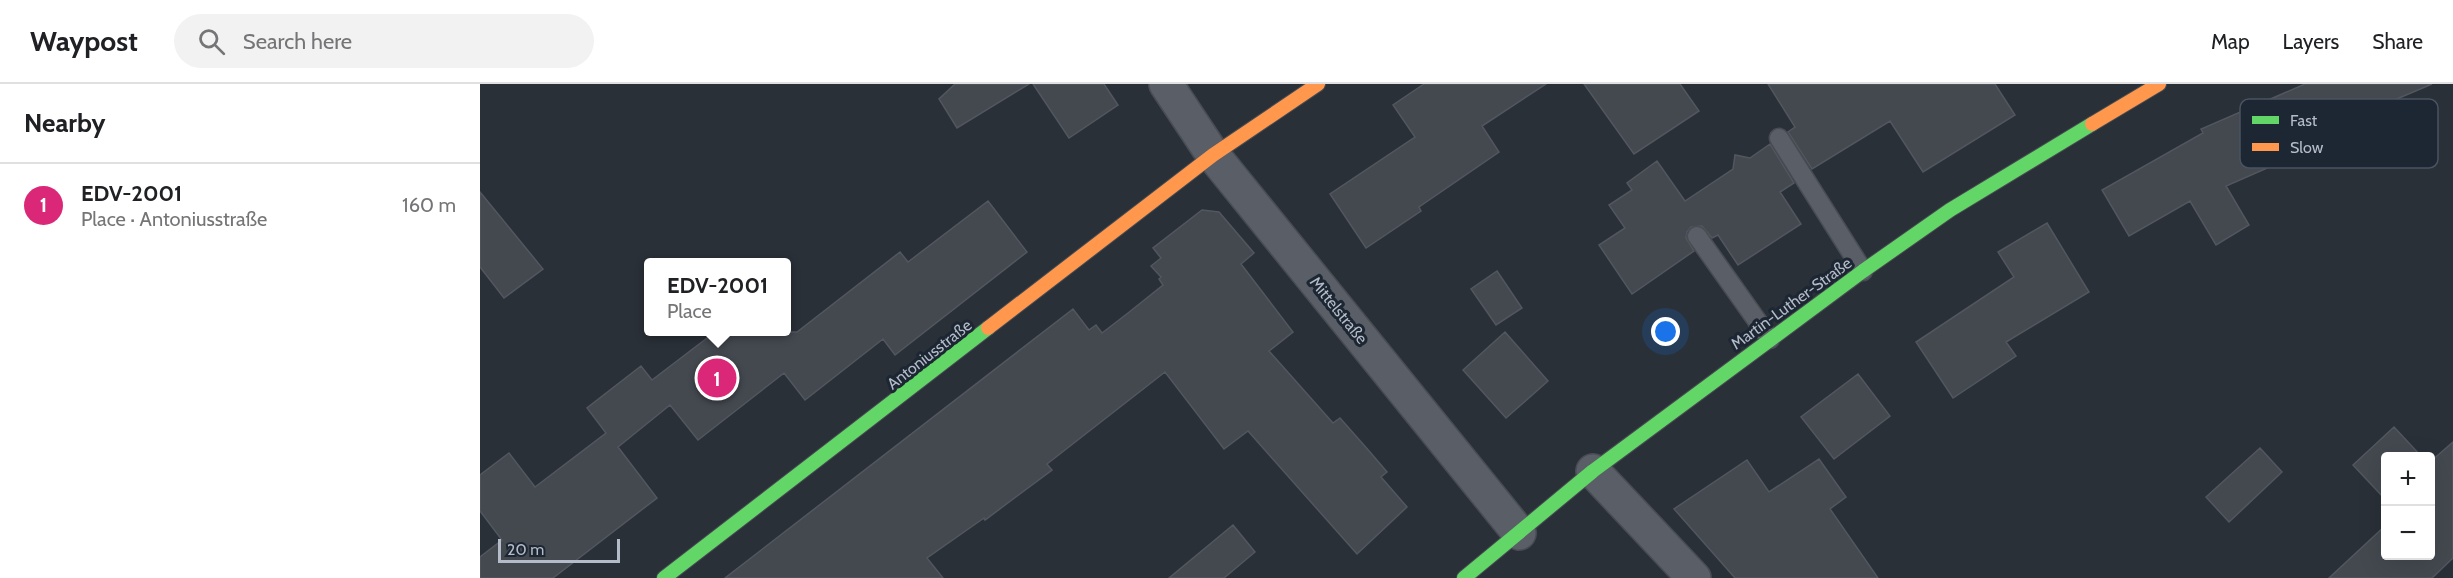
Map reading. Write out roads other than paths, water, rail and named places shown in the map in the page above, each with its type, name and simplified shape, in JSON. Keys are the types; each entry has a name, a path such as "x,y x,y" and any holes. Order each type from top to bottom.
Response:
{"street":[{"name":"Mittelstraße","path":"1166,84 1214,155 1519,533"},
{"name":"Antoniusstraße","path":"664,578 1214,155 1318,84"},
{"name":"Martin-Luther-Straße","path":"1464,578 1593,471 1863,271 1950,210 2159,84"},
{"path":"1593,471 1694,578"}],"lane":[{"path":"1779,138 1863,271"},
{"path":"1697,236 1770,339"}],"place":[{"name":"EDV-2001","path":"717,378"}]}
